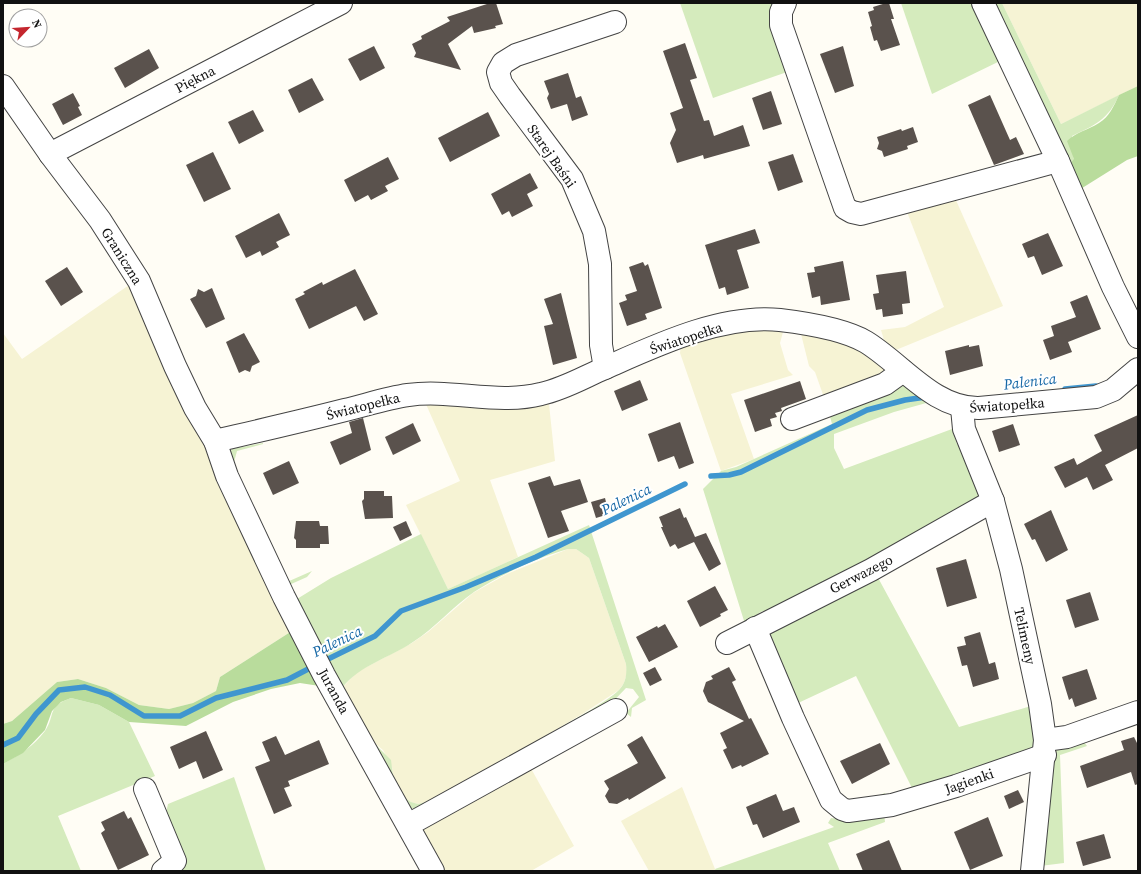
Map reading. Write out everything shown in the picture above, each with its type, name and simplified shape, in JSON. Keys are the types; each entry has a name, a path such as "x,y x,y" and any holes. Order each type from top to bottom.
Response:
{"street":[{"name":"Piękna","path":"50,154 341,3"},
{"path":"785,3 781,12 780,25 845,208 852,212 861,214 1058,161"},
{"path":"982,3 1058,161 1113,287 1138,336"},
{"name":"Starej Baśni","path":"605,368 601,345 600,264 594,231 572,179 543,143 501,83 498,72 499,68 516,55 615,22"},
{"name":"Graniczna","path":"3,86 50,154 100,220 139,281 175,366 195,408 215,441"},
{"name":"Światopełka","path":"215,441 407,396 442,394 514,398 528,397 553,391 605,368 698,332 726,324 755,320 778,320 845,334 866,342 903,371 947,401 962,408 979,408 1096,397 1113,390 1138,369"},
{"path":"792,419 885,384 903,371"},
{"name":"Telimeny","path":"962,408 964,429 993,501 1011,569 1040,704 1045,747 1032,871"},
{"name":"Juranda","path":"215,441 227,476 284,597 324,675 433,871"},
{"name":"Gerwazego","path":"727,643 871,570 993,501"},
{"name":"Jagienki","path":"755,628 793,718 831,800 842,809 848,811 892,805 956,786 1067,737 1138,712"},
{"path":"408,825 616,710"},
{"path":"145,789 175,861 163,871"}],"shaded area":[{"path":"1002,3 1138,3 1138,86 1061,124"},
{"path":"955,198 1003,306 891,352 886,347 881,330 905,327 944,307 907,212"},
{"path":"132,283 295,629 220,677 216,691 193,703 169,709 139,705 106,688 78,679 57,682 12,721 3,724 3,333 22,359"},
{"path":"758,330 783,332 780,343 788,370 793,375 731,394 754,459 721,471 680,353 681,346 712,334"},
{"path":"801,334 813,335 858,348 886,370 890,377 826,403 815,372 809,366"},
{"path":"425,402 521,406 549,404 555,461 490,480 518,557 448,589 406,505 460,481"},
{"path":"568,549 576,549 589,558 626,664 627,673 624,683 619,690 584,713 525,748 426,802 418,804 411,802 405,798 393,776 392,767 383,750 372,741 342,688 357,672 412,643 428,632 473,593 507,574"},
{"path":"528,763 574,846 531,871 439,871 419,825"},
{"path":"682,787 716,871 649,871 621,821"}],"green space":[{"path":"680,3 779,3 787,72 713,98"},
{"path":"901,3 978,3 1000,61 932,94"},
{"path":"991,3 1002,3 1061,124 1119,95 1110,110 1100,121 1072,136 1074,160 1070,164"},
{"path":"1138,86 1138,156 1127,160 1079,190 1070,164 1074,159 1067,141 1074,135 1103,121 1111,111 1119,95"},
{"path":"901,381 937,400 894,412 834,434 834,448 844,469 952,429 957,444 962,446 982,494 978,503 766,611 759,613 757,618 745,624 703,489 721,471 736,467 832,424 828,409"},
{"path":"263,443 237,451 233,466 287,582 312,571 307,577 289,585 280,577 236,484 228,462 228,456 232,449"},
{"path":"983,513 992,513 876,574 959,727 1031,706 1021,654 1024,655 1037,715 1039,741 1036,746 1021,755 930,788 913,790 856,676 796,704 840,800 852,805 885,793 886,796 880,800 854,806 845,804 837,798 833,792 800,722 783,675 767,638 772,624 874,572"},
{"path":"589,525 646,700 632,708 631,717 626,713 639,697 633,689 626,688 604,711 419,809 407,808 295,604 297,599 331,578 421,534 448,589","holes":["568,549 576,549 589,558 626,664 626,678 619,690 590,710 443,794 418,804 405,798 393,776 391,760 372,741 342,688 357,673 404,648 421,636 458,604 485,585 532,562"]},
{"path":"295,629 326,687 300,683 271,689 233,702 186,726 129,722 99,705 71,698 61,702 52,711 45,730 23,753 3,764 3,724 12,721 57,682 78,679 106,688 139,705 169,709 193,703 216,691 220,677"},
{"path":"71,698 99,705 129,722 155,776 58,816 81,871 3,871 3,764 31,746 45,731 55,708 63,701"},
{"path":"1081,738 1087,746 1060,755 1064,863 1040,866 1054,750"},
{"path":"234,777 266,871 177,871 165,817 168,804"},
{"path":"884,813 885,822 828,843 840,871 716,871 715,869 834,827 828,823 831,818 840,819"}],"building":[{"path":"490,3 496,3 503,24 495,26 496,28 474,33 472,26 448,44 461,70 414,57 416,53 412,44 422,39 421,36 450,21 447,17"},
{"path":"889,3 894,19 891,19 900,45 881,51 877,40 874,41 868,12 874,10 873,7"},
{"path":"685,43 697,78 690,80 704,121 709,120 714,136 743,125 750,146 704,159 703,155 677,163 670,143 676,130 670,113 683,108 663,51"},
{"path":"374,46 385,68 360,81 348,59"},
{"path":"843,46 854,86 835,93 820,54"},
{"path":"149,49 159,68 125,88 114,68"},
{"path":"568,73 576,98 581,96 588,115 572,121 567,104 551,109 547,98 549,94 544,81"},
{"path":"312,78 324,100 299,113 288,90"},
{"path":"771,91 782,124 763,130 752,98"},
{"path":"73,93 80,106 78,107 82,115 63,125 52,104"},
{"path":"990,95 1010,140 1016,137 1024,154 994,165 968,105"},
{"path":"253,110 264,131 239,144 228,122"},
{"path":"488,112 500,136 450,162 438,138"},
{"path":"913,127 918,142 907,146 908,149 884,157 882,151 877,149 879,143 877,137 901,129 902,131"},
{"path":"213,152 231,189 204,202 186,165"},
{"path":"793,154 803,182 778,191 768,162"},
{"path":"388,157 399,179 385,186 388,191 371,200 368,195 355,202 344,180"},
{"path":"530,173 538,188 527,194 533,206 512,217 509,211 502,215 491,194"},
{"path":"279,213 290,235 276,242 279,247 262,256 260,251 246,258 235,236"},
{"path":"755,229 760,243 737,250 749,288 727,295 725,287 719,289 705,245"},
{"path":"1048,233 1063,266 1042,275 1034,256 1028,258 1022,244"},
{"path":"843,261 850,300 821,305 820,296 812,298 807,273 815,272 814,267"},
{"path":"643,262 645,266 648,264 662,308 645,314 647,319 627,326 619,303 627,300 625,295 637,291 629,267"},
{"path":"67,267 83,292 61,306 45,281"},
{"path":"355,269 378,314 364,321 356,306 309,329 295,299 305,294 303,292 322,282 323,285"},
{"path":"906,271 910,303 902,304 903,314 883,317 882,309 876,310 873,294 879,293 876,275"},
{"path":"212,288 225,319 206,328 190,299 196,296 198,289 204,292"},
{"path":"561,293 577,358 553,365 544,326 553,324 544,299"},
{"path":"1087,295 1101,329 1068,342 1072,352 1050,360 1043,340 1054,336 1051,326 1076,317 1070,302"},
{"path":"244,333 260,362 252,366 250,372 245,370 239,373 226,342"},
{"path":"969,345 969,347 979,345 983,366 950,375 945,351"},
{"path":"640,380 648,400 622,411 614,391"},
{"path":"800,381 806,399 781,408 782,411 775,413 777,417 770,419 772,426 755,432 744,400"},
{"path":"1138,415 1138,448 1105,465 1113,480 1093,490 1087,477 1065,488 1054,467 1074,458 1077,465 1102,451 1094,435"},
{"path":"363,418 371,450 340,465 330,442 352,433 349,422"},
{"path":"680,422 694,463 679,469 674,456 658,462 648,434"},
{"path":"413,423 421,441 393,455 385,437"},
{"path":"1013,424 1020,445 999,452 992,431"},
{"path":"289,461 299,483 273,495 263,473"},
{"path":"550,476 554,486 580,479 588,502 561,511 569,531 548,538 528,483"},
{"path":"364,491 384,491 384,496 392,496 393,518 365,519 362,501 364,499"},
{"path":"605,498 609,514 596,518 591,502"},
{"path":"680,508 695,537 706,533 721,564 709,571 694,542 678,549 675,544 670,547 661,527 663,527 659,517"},
{"path":"1051,510 1068,550 1046,562 1035,539 1032,540 1024,524"},
{"path":"296,521 319,521 320,526 328,526 329,544 320,544 320,548 296,548 296,540 294,538"},
{"path":"406,521 412,535 400,541 393,527"},
{"path":"966,559 977,598 947,607 936,568"},
{"path":"715,586 728,610 720,614 721,616 700,627 687,601"},
{"path":"1090,592 1099,620 1075,628 1066,600"},
{"path":"665,624 678,647 649,662 636,637 657,626 658,628"},
{"path":"980,632 989,664 995,662 999,679 973,687 967,665 962,666 957,647 966,645 964,637"},
{"path":"655,667 662,680 650,686 643,673"},
{"path":"729,667 736,680 732,682 749,719 751,718 769,754 742,767 741,765 732,769 723,750 727,748 720,733 744,721 708,702 703,691 706,682 713,679 711,676"},
{"path":"1087,669 1097,699 1075,707 1072,698 1069,700 1062,677"},
{"path":"206,731 223,770 203,779 196,761 179,769 170,747"},
{"path":"276,736 285,755 319,740 329,764 288,781 290,786 284,788 292,806 274,814 255,767 270,761 262,742"},
{"path":"642,736 666,778 629,800 628,798 617,804 609,803 605,796 609,789 604,781 638,763 627,745"},
{"path":"1134,737 1138,745 1138,784 1135,785 1131,772 1087,788 1080,766 1124,750 1121,741"},
{"path":"880,743 890,764 852,784 840,761"},
{"path":"1018,790 1024,802 1009,809 1004,796"},
{"path":"776,794 783,811 794,807 800,822 763,838 757,824 753,825 746,807"},
{"path":"124,811 128,819 131,817 149,855 118,870 101,833 105,830 101,822"},
{"path":"988,817 1003,856 970,870 954,832"},
{"path":"1104,834 1111,858 1083,866 1076,842"},
{"path":"889,840 902,871 863,871 856,854"}],"waterway":[{"name":"Palenica","path":"1065,389 1096,386"},
{"name":"Palenica","path":"711,476 729,475 741,472 867,410 905,400 926,397"},
{"name":"Palenica","path":"322,662 375,636 401,611 466,587 536,557 685,484"},
{"name":"Palenica","path":"3,745 18,738 36,714 59,690 85,687 110,695 144,716 180,716 216,698 287,680 314,666"}]}
